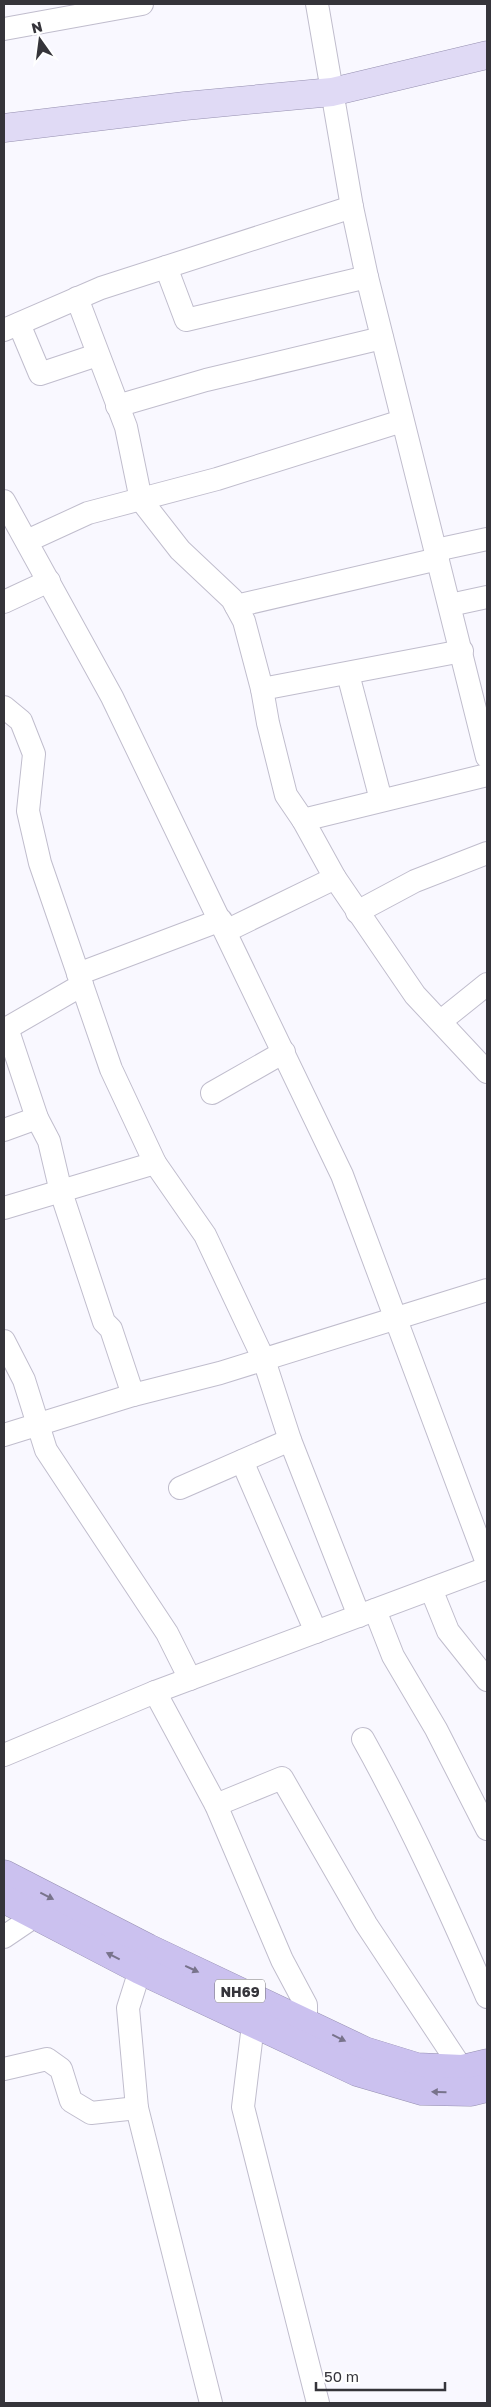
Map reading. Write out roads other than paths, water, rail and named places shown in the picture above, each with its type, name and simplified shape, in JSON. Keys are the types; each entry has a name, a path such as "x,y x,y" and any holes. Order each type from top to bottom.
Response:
{"highway":[{"name":"NH69","path":"4,1874 148,1948 365,2051 417,2067 475,2066"},
{"name":"NH69","path":"4,1899 140,1970 253,2025 357,2072 422,2091 471,2092 487,2088"}],"main road":[{"path":"4,128 184,106 332,92 487,55"}],"street":[{"path":"4,29 142,4"},
{"path":"317,4 352,206 367,277 487,757"},
{"path":"97,355 40,374 11,327 101,288 352,206"},
{"path":"166,267 186,320 367,277"},
{"path":"76,298 126,427 141,500 180,550 232,599 244,622 262,688 268,723 286,795 303,820 335,878 416,995 487,1072"},
{"path":"117,406 206,380 382,338"},
{"path":"27,541 88,513 217,479 402,420"},
{"path":"4,502 112,697 342,1175 487,1563"},
{"path":"236,606 437,554 487,539"},
{"path":"4,602 49,581"},
{"path":"450,605 487,597"},
{"path":"262,688 348,674 462,651"},
{"path":"348,674 380,800"},
{"path":"4,707 21,721 34,754 28,811 40,863 112,1069 155,1163 205,1234 264,1360 290,1440 367,1613 436,1729 487,1829"},
{"path":"303,820 380,800 487,776"},
{"path":"358,912 414,881 487,853"},
{"path":"133,1395 111,1329 104,1322 61,1192 49,1141 37,1118 5,1029 80,980 223,926 335,878"},
{"path":"441,1021 487,984"},
{"path":"212,1093 284,1052"},
{"path":"4,1130 37,1118"},
{"path":"4,1208 155,1163"},
{"path":"4,1435 133,1395 264,1360 487,1290"},
{"path":"4,1341 24,1380 46,1450 167,1633 190,1679"},
{"path":"180,1488 290,1440"},
{"path":"242,1461 316,1632"},
{"path":"4,1755 156,1692 487,1568"},
{"path":"431,1589 448,1631 487,1680"},
{"path":"156,1692 216,1805 282,1960 306,2005 306,2022"},
{"path":"363,1739 394,1795 433,1874 487,1998"},
{"path":"216,1805 282,1778 366,1924 475,2066"},
{"path":"4,1937 35,1916"},
{"path":"140,1970 128,2008 138,2108 211,2403"},
{"path":"253,2025 244,2107 318,2403"},
{"path":"4,2069 47,2058 61,2069 71,2101 91,2113 138,2108"}]}
